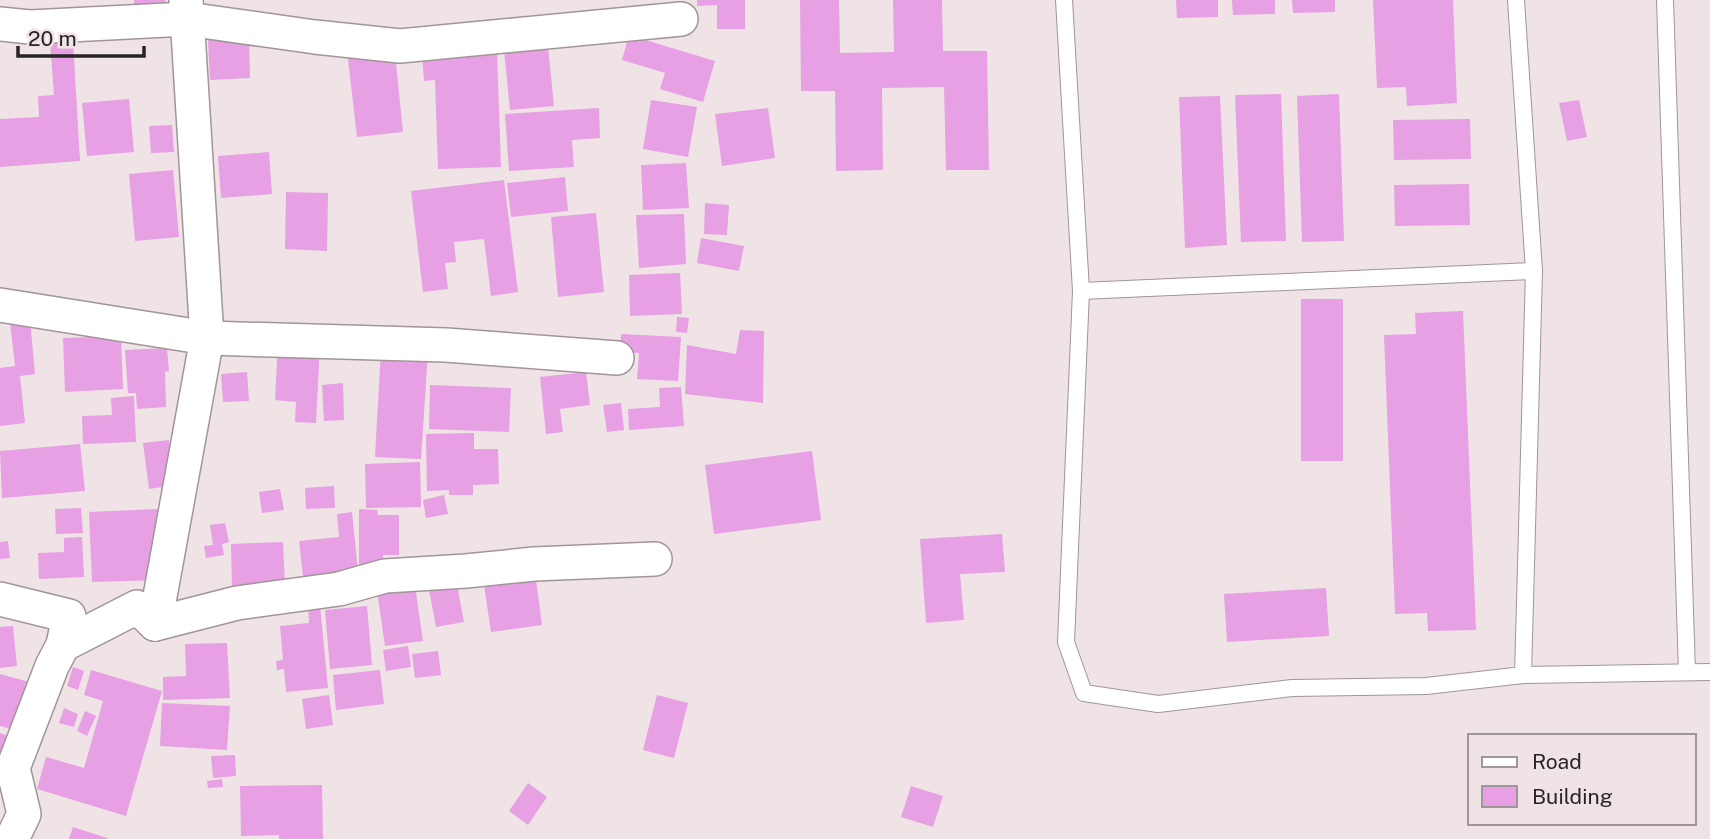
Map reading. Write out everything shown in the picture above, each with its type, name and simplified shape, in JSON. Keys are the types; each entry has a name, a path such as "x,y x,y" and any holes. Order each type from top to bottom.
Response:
{"street":[{"path":"155,624 207,338 186,10"},
{"path":"0,24 30,27 186,10 315,37 400,46 681,19"},
{"path":"0,305 207,338 446,345 617,358"},
{"path":"155,624 237,603 340,589 385,576 534,564 655,559"},
{"path":"0,599 69,617 63,645 52,666 13,768 12,820"},
{"path":"63,645 137,607 155,624"}],"lane":[{"path":"1064,0 1081,291 1066,642 1084,693 1158,704 1293,688 1426,686 1523,674 1710,671"},
{"path":"1516,0 1534,271 1523,674"},
{"path":"1665,0 1687,672"},
{"path":"1081,291 1534,271"}],"building":[{"path":"134,0 165,0 166,4 134,7"},
{"path":"697,0 745,0 745,29 717,29 717,5 697,6"},
{"path":"800,0 839,0 840,53 894,52 893,0 942,0 943,51 987,51 989,170 946,170 944,87 882,88 883,170 836,171 835,91 801,91"},
{"path":"1176,0 1218,0 1218,17 1177,18"},
{"path":"1232,0 1275,0 1275,14 1233,15"},
{"path":"1292,0 1335,0 1335,12 1293,13"},
{"path":"1373,0 1453,0 1457,103 1407,106 1406,87 1377,88"},
{"path":"629,35 715,61 703,102 660,89 665,73 622,60"},
{"path":"249,37 250,78 210,80 208,39"},
{"path":"73,41 80,161 0,167 0,119 39,117 38,96 54,95 50,42"},
{"path":"548,46 554,106 510,110 504,50"},
{"path":"497,52 501,167 438,169 435,80 424,81 422,54"},
{"path":"395,54 403,132 357,137 348,59"},
{"path":"1281,94 1286,241 1241,242 1235,95"},
{"path":"1339,94 1344,241 1302,242 1297,96"},
{"path":"1220,96 1227,245 1185,248 1179,97"},
{"path":"129,99 134,152 87,156 82,103"},
{"path":"651,100 697,107 688,157 643,149"},
{"path":"1579,100 1587,137 1567,141 1559,103"},
{"path":"599,108 600,138 572,140 574,167 509,171 505,114"},
{"path":"768,108 775,158 722,166 715,114"},
{"path":"1470,119 1471,159 1394,160 1393,120"},
{"path":"172,125 174,152 151,153 149,126"},
{"path":"269,152 272,194 221,198 218,156"},
{"path":"686,163 689,208 643,210 641,165"},
{"path":"173,170 179,237 135,241 129,174"},
{"path":"565,177 568,211 511,217 507,183"},
{"path":"504,180 518,292 491,296 484,239 454,242 456,262 445,263 448,289 423,292 411,191"},
{"path":"1469,184 1470,225 1395,226 1394,185"},
{"path":"286,192 328,193 327,251 285,249"},
{"path":"705,203 729,205 727,235 704,234"},
{"path":"596,213 604,292 558,297 551,217"},
{"path":"684,214 686,264 639,268 636,215"},
{"path":"701,238 744,246 739,271 697,263"},
{"path":"680,273 682,314 630,316 629,275"},
{"path":"1301,299 1343,299 1343,461 1301,461"},
{"path":"1463,311 1476,630 1428,631 1427,613 1395,614 1384,335 1416,334 1415,313"},
{"path":"677,317 689,318 687,333 676,332"},
{"path":"30,319 35,374 20,376 25,423 0,426 0,368 15,366 10,322"},
{"path":"740,330 764,331 763,403 685,394 687,345 736,354"},
{"path":"621,334 681,337 678,381 637,379 639,353 620,352"},
{"path":"121,336 123,389 65,392 63,338"},
{"path":"278,342 320,345 316,423 295,422 296,402 275,400"},
{"path":"167,348 169,371 165,372 166,407 137,409 136,393 128,393 125,350"},
{"path":"381,349 428,352 421,459 375,457"},
{"path":"247,372 249,401 223,402 221,374"},
{"path":"586,372 590,405 560,409 563,432 546,434 540,377"},
{"path":"343,383 344,420 324,421 322,385"},
{"path":"430,385 511,388 509,432 429,429"},
{"path":"681,387 684,426 629,430 628,409 660,407 659,388"},
{"path":"134,396 136,442 83,444 82,416 112,415 111,398"},
{"path":"621,403 624,430 607,432 603,405"},
{"path":"474,433 474,449 498,449 499,484 473,485 473,495 449,495 449,490 427,491 426,434"},
{"path":"169,440 175,485 149,489 143,443"},
{"path":"80,444 85,491 2,498 0,451"},
{"path":"812,451 821,520 714,534 705,465"},
{"path":"420,462 421,507 366,508 365,464"},
{"path":"334,486 335,508 306,509 305,488"},
{"path":"280,489 284,510 262,513 259,492"},
{"path":"444,495 448,514 426,518 423,500"},
{"path":"81,508 83,533 56,534 55,509"},
{"path":"158,509 161,580 92,582 89,512"},
{"path":"359,509 377,510 378,515 399,515 399,555 383,555 383,565 359,565"},
{"path":"352,512 359,581 304,586 299,541 339,537 337,514"},
{"path":"225,523 229,542 222,544 224,555 206,558 204,546 213,545 210,525"},
{"path":"1002,534 1005,572 960,574 964,620 926,623 920,539"},
{"path":"82,537 84,577 39,579 38,553 64,552 64,538"},
{"path":"8,541 10,558 0,559 0,542"},
{"path":"283,542 285,586 232,587 231,544"},
{"path":"535,572 542,625 491,632 483,578"},
{"path":"414,579 423,641 385,646 376,584"},
{"path":"456,579 464,622 436,627 428,584"},
{"path":"1326,588 1329,636 1227,642 1224,594"},
{"path":"320,605 328,688 286,692 284,669 277,670 276,661 283,660 280,626 309,623 308,607"},
{"path":"367,606 372,665 330,669 325,610"},
{"path":"13,626 17,666 0,668 0,627"},
{"path":"227,643 230,698 163,700 163,677 186,676 185,644"},
{"path":"408,646 411,667 386,671 383,650"},
{"path":"438,651 441,675 415,678 412,654"},
{"path":"73,667 84,671 78,690 67,686"},
{"path":"91,670 162,691 126,816 37,789 46,757 84,768 103,701 84,695"},
{"path":"380,670 384,704 336,710 333,675"},
{"path":"0,674 29,682 16,730 0,726"},
{"path":"329,695 333,725 306,729 302,699"},
{"path":"657,695 688,703 674,758 643,750"},
{"path":"162,703 230,706 227,750 160,746"},
{"path":"64,708 78,714 74,727 59,723"},
{"path":"85,711 96,716 87,736 77,731"},
{"path":"0,733 8,736 0,757"},
{"path":"235,755 236,776 213,778 211,756"},
{"path":"222,779 223,787 208,788 207,781"},
{"path":"528,783 547,797 528,825 509,811"},
{"path":"322,785 323,839 279,839 279,835 241,836 240,786"},
{"path":"911,786 943,796 933,827 901,817"},
{"path":"73,827 107,838 107,839 69,839"}]}
